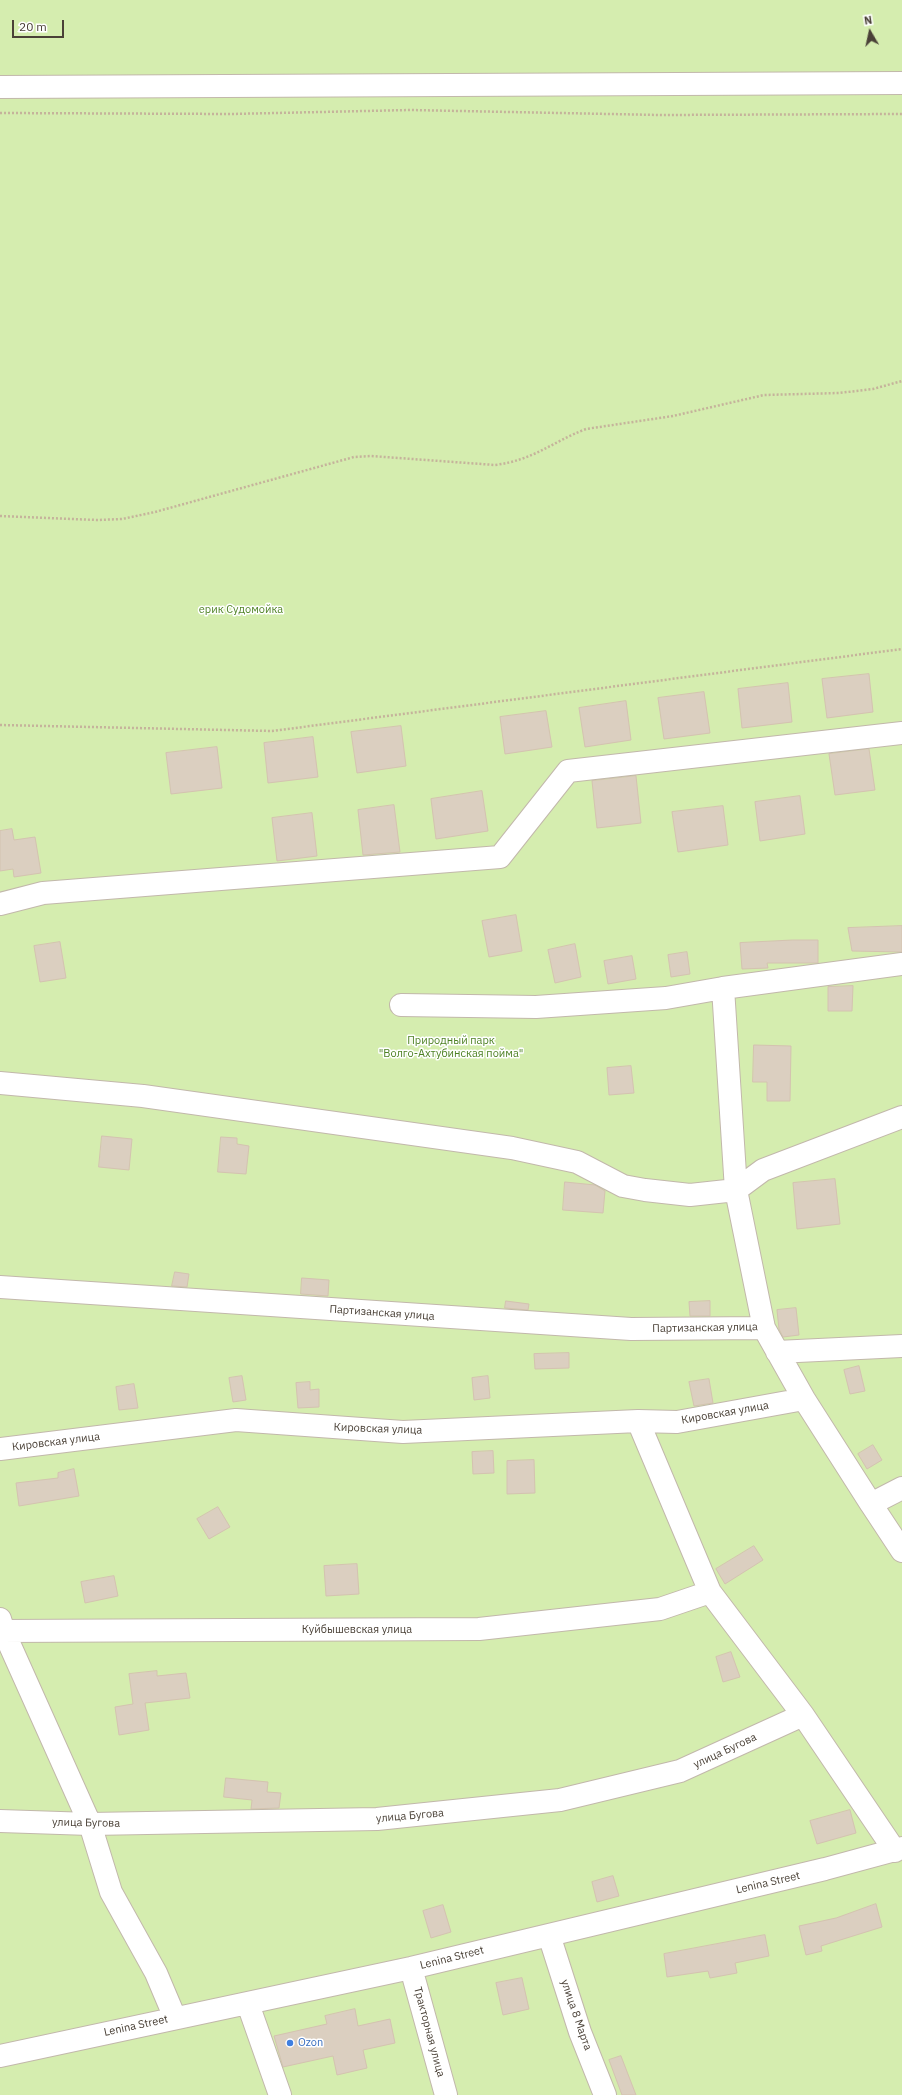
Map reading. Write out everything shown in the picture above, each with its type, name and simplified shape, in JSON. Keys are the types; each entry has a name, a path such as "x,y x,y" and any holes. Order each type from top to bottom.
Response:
{"street":[{"path":"0,87 902,83"},
{"path":"0,904 43,893 500,856 568,771 902,733"},
{"path":"401,1005 536,1007 666,998 723,988 902,964"},
{"path":"723,988 736,1190 764,1328 804,1399 902,1551"},
{"path":"0,1083 143,1096 512,1148 577,1162 623,1186 690,1195 736,1190 763,1170 902,1117"},
{"name":"Партизанская улица","path":"0,1288 631,1329 764,1328"},
{"path":"777,1352 902,1346"},
{"name":"Кировская улица","path":"0,1449 236,1420 403,1432 638,1421 677,1422 804,1399"},
{"path":"638,1421 710,1592 803,1715 898,1849"},
{"path":"872,1504 902,1488"},
{"name":"Куйбышевская улица","path":"1,1627 479,1629 660,1609 710,1592"},
{"path":"1,1627 90,1824 111,1892 156,1973 175,2018"},
{"name":"улица Бугова","path":"0,1821 90,1824 377,1819 560,1800 680,1771 803,1715"},
{"name":"Lenina Street","path":"0,2056 411,1968 817,1871 898,1849"},
{"name":"улица 8 Марта","path":"549,1935 580,2032 605,2095"},
{"name":"Тракторная улица","path":"411,1968 446,2095"},
{"path":"248,2004 280,2095"}],"path":[{"path":"0,113 231,114 410,110 660,115 902,114"},
{"path":"0,516 97,520 122,518 155,512 354,456 495,465 513,463 546,450 572,434 586,429 673,416 764,395 839,393 873,389 902,381"},
{"path":"0,725 272,731 902,649"}],"green space":[{"name":"Природный парк \"Волго-Ахтубинская пойма\"","path":"0,0 902,0 902,2095 0,2095"}],"building":[{"path":"869,674 873,712 827,718 822,679"},
{"path":"788,683 792,722 742,728 738,689"},
{"path":"704,692 710,733 664,739 658,698"},
{"path":"626,701 631,740 585,747 579,708"},
{"path":"546,711 552,747 505,754 500,717"},
{"path":"401,726 406,766 357,773 351,732"},
{"path":"313,737 318,777 268,783 264,743"},
{"path":"217,747 222,788 171,794 166,753"},
{"path":"869,749 875,790 835,795 829,754"},
{"path":"636,776 641,823 597,828 592,781"},
{"path":"482,791 488,831 436,839 431,799"},
{"path":"800,796 805,834 760,841 755,802"},
{"path":"394,805 400,852 363,855 358,810"},
{"path":"723,806 728,845 678,852 672,812"},
{"path":"312,813 317,856 277,861 272,818"},
{"path":"12,829 14,840 35,837 41,873 14,877 13,869 0,871 0,831"},
{"path":"516,915 522,951 489,957 482,921"},
{"path":"902,926 902,952 852,951 848,928"},
{"path":"818,940 818,963 767,963 768,968 742,969 740,943"},
{"path":"60,942 66,978 40,982 34,946"},
{"path":"575,944 581,977 555,983 548,950"},
{"path":"687,952 690,974 671,977 668,955"},
{"path":"632,956 636,979 608,984 604,961"},
{"path":"853,986 852,1011 828,1011 828,987"},
{"path":"754,1045 791,1046 790,1101 767,1101 767,1082 753,1082"},
{"path":"631,1066 634,1093 609,1095 607,1068"},
{"path":"102,1136 132,1139 129,1170 99,1167"},
{"path":"221,1137 237,1138 237,1144 249,1146 246,1174 218,1172"},
{"path":"835,1179 840,1224 797,1229 793,1183"},
{"path":"565,1182 595,1185 605,1191 603,1213 563,1210"},
{"path":"175,1272 189,1274 187,1287 172,1286"},
{"path":"302,1278 329,1280 328,1296 301,1294"},
{"path":"506,1301 529,1304 528,1310 505,1308"},
{"path":"710,1301 710,1316 690,1316 689,1302"},
{"path":"796,1308 799,1335 783,1337 779,1329 777,1310"},
{"path":"569,1353 569,1368 535,1369 534,1354"},
{"path":"859,1366 865,1391 850,1394 844,1370"},
{"path":"242,1376 246,1400 233,1402 229,1378"},
{"path":"488,1376 490,1398 474,1400 472,1378"},
{"path":"709,1379 713,1403 694,1406 689,1382"},
{"path":"310,1382 310,1390 319,1389 319,1407 298,1408 296,1383"},
{"path":"134,1384 138,1408 119,1410 116,1387"},
{"path":"873,1445 882,1460 867,1469 858,1454"},
{"path":"493,1451 494,1473 473,1474 472,1452"},
{"path":"534,1460 535,1493 507,1494 507,1461"},
{"path":"74,1469 79,1496 19,1506 16,1483 58,1478 58,1473"},
{"path":"218,1507 230,1527 209,1539 197,1519"},
{"path":"754,1546 763,1560 725,1584 716,1569"},
{"path":"357,1564 359,1594 326,1596 324,1566"},
{"path":"114,1576 118,1596 85,1603 81,1582"},
{"path":"731,1652 740,1677 723,1682 716,1657"},
{"path":"157,1671 157,1676 186,1673 190,1698 145,1703 149,1730 119,1735 115,1707 133,1704 129,1674"},
{"path":"226,1778 268,1782 267,1792 281,1793 279,1808 251,1809 252,1800 224,1797"},
{"path":"850,1810 856,1833 817,1844 810,1821"},
{"path":"613,1876 619,1896 597,1902 592,1882"},
{"path":"876,1904 882,1927 821,1946 822,1951 806,1955 799,1926 836,1918"},
{"path":"443,1905 451,1932 431,1938 423,1911"},
{"path":"765,1935 769,1956 735,1963 737,1973 710,1978 708,1971 667,1977 664,1954"},
{"path":"522,1978 529,2009 503,2015 496,1983"},
{"path":"355,2009 358,2026 390,2019 395,2043 363,2050 367,2068 337,2075 333,2056 283,2067 274,2036 327,2024 325,2016"},
{"path":"621,2056 636,2095 622,2095 609,2060"}],"place":[{"name":"Ozon","path":"290,2043"}],"park label":[{"name":"ерик Судомойка","path":"241,610"}]}
